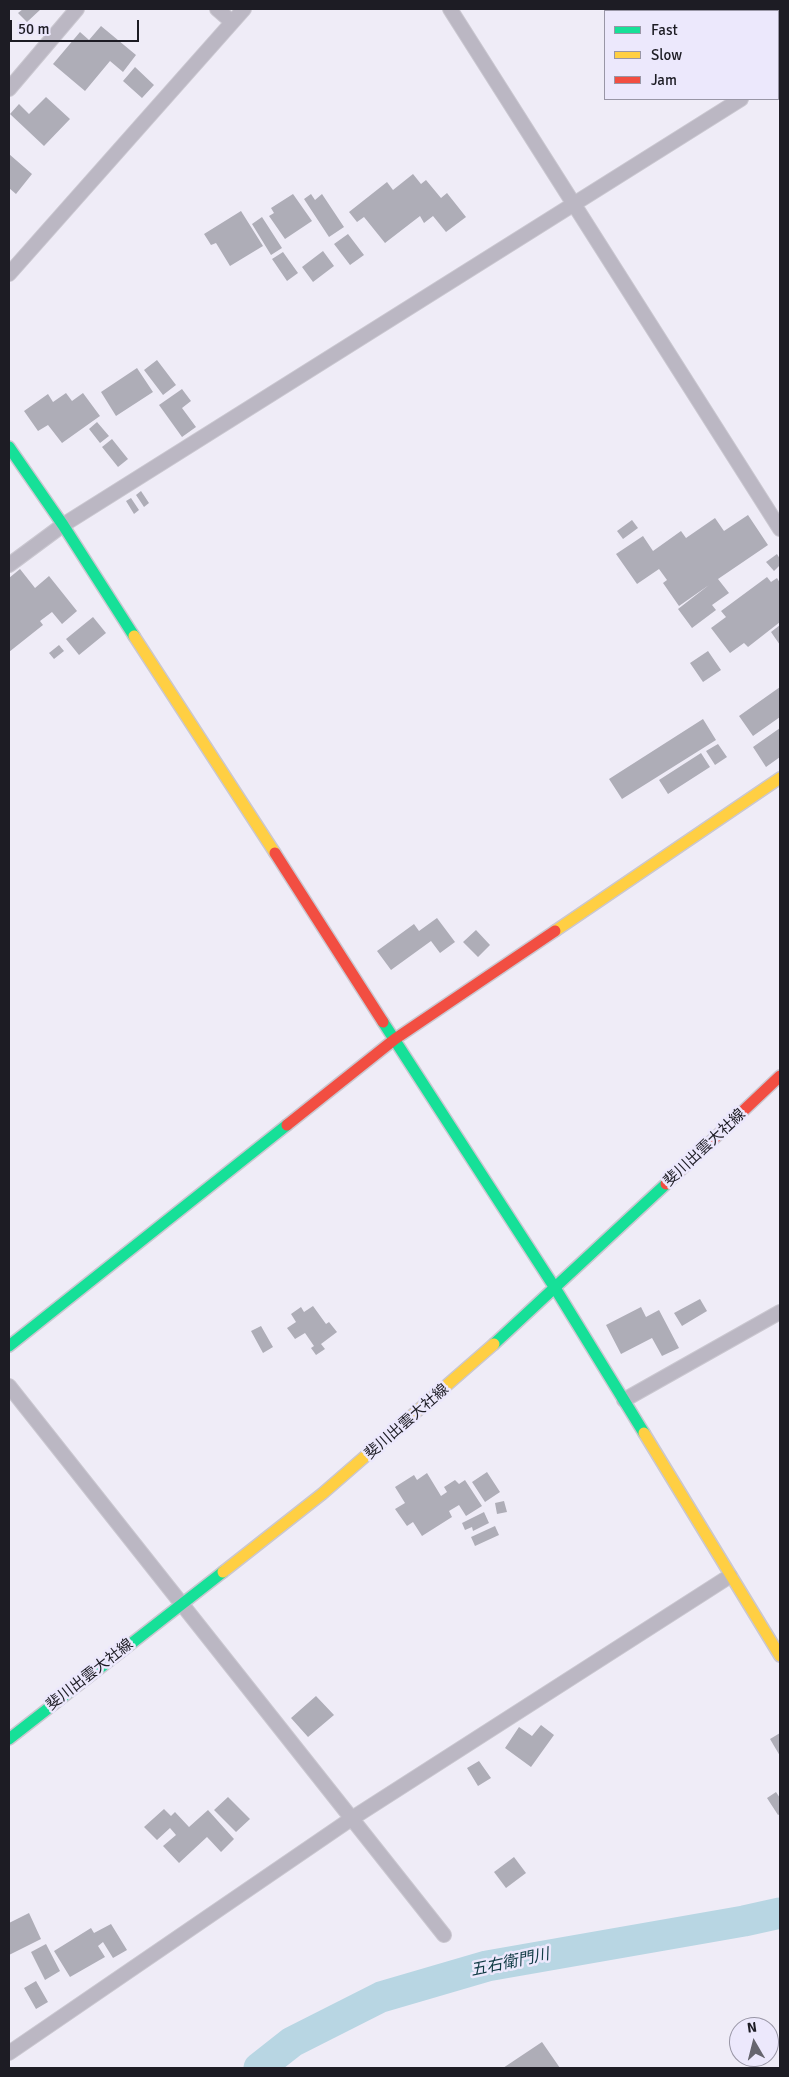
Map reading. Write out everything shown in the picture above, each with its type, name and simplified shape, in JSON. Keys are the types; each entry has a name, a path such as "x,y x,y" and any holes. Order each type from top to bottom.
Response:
{"street":[{"path":"9,89 77,9"},
{"path":"217,9 232,22"},
{"path":"9,274 244,9"},
{"path":"450,9 780,529"},
{"path":"9,565 63,525 739,100"},
{"path":"9,447 63,525 555,1288 780,1656"},
{"path":"9,1346 395,1039 780,778"},
{"name":"斐川出雲大社線","path":"9,1739 322,1494 450,1384 780,1076"},
{"path":"624,1400 780,1312"},
{"path":"9,1386 444,1935"},
{"path":"9,2053 351,1819 730,1576"}],"building":[{"path":"23,9 41,9 27,22 18,13"},
{"path":"101,26 136,55 123,72 110,61 85,91 53,64 80,32 89,40"},
{"path":"135,67 154,85 142,98 123,81"},
{"path":"46,97 70,119 44,146 10,114 19,104 29,114"},
{"path":"9,154 32,174 16,194 9,188"},
{"path":"413,174 421,184 426,180 441,198 447,193 466,217 446,232 433,216 424,223 420,216 385,243 364,217 357,222 349,212 387,182 393,190"},
{"path":"293,194 312,221 285,239 269,216 274,213 271,208"},
{"path":"311,194 315,200 322,194 344,227 329,237 304,199"},
{"path":"241,211 263,246 230,266 216,243 211,245 204,234"},
{"path":"262,217 282,248 271,255 252,224"},
{"path":"348,234 364,255 350,265 334,244"},
{"path":"323,251 334,266 313,282 302,267"},
{"path":"283,252 298,273 287,281 272,259"},
{"path":"157,360 176,385 163,395 144,370"},
{"path":"137,368 153,392 116,416 101,392"},
{"path":"182,389 191,401 182,408 196,427 182,437 159,405"},
{"path":"66,393 72,401 83,393 100,416 62,443 48,425 38,431 24,411 48,394 53,402"},
{"path":"97,422 109,436 100,443 89,429"},
{"path":"112,439 128,459 118,467 102,447"},
{"path":"141,491 149,503 144,507 136,495"},
{"path":"131,498 139,510 134,514 126,501"},
{"path":"748,515 768,545 718,579 729,593 712,605 716,610 692,628 678,609 709,585 679,606 663,583 667,580 659,569 637,584 616,554 643,536 653,551 681,531 686,538 715,518 724,531"},
{"path":"632,520 638,528 623,539 617,531"},
{"path":"777,554 780,559 780,565 774,571 766,562"},
{"path":"20,569 35,588 49,576 77,611 62,624 52,612 40,621 43,625 9,652 9,578"},
{"path":"767,577 771,582 777,578 780,583 780,622 748,647 744,643 730,653 711,628 726,617 721,611"},
{"path":"93,617 106,633 79,655 66,639"},
{"path":"780,625 780,645 771,632"},
{"path":"59,645 64,651 54,659 49,653"},
{"path":"708,651 721,670 703,682 690,663"},
{"path":"780,687 780,717 753,736 739,716"},
{"path":"703,719 716,740 622,799 609,779"},
{"path":"780,728 780,757 766,767 753,747"},
{"path":"718,744 727,757 715,765 706,751"},
{"path":"701,753 710,767 668,794 659,780"},
{"path":"437,918 455,942 440,953 431,941 391,970 377,951 414,924 419,931"},
{"path":"476,930 490,945 478,957 463,942"},
{"path":"700,1299 707,1311 682,1326 674,1313"},
{"path":"313,1306 326,1324 329,1322 337,1332 321,1344 325,1349 316,1355 311,1348 314,1346 305,1333 295,1339 287,1328 296,1322 291,1314 301,1307 304,1312"},
{"path":"641,1307 646,1317 659,1310 679,1348 662,1356 652,1338 621,1354 606,1325"},
{"path":"261,1326 273,1347 263,1353 251,1331"},
{"path":"487,1472 500,1492 485,1502 472,1482"},
{"path":"427,1473 441,1496 447,1492 444,1487 455,1480 459,1484 465,1480 482,1506 466,1516 459,1505 449,1511 452,1517 422,1536 413,1522 407,1526 395,1509 405,1503 395,1487 414,1475 417,1480"},
{"path":"504,1501 507,1512 497,1514 495,1503"},
{"path":"484,1512 489,1523 473,1531 472,1527 465,1530 462,1523"},
{"path":"495,1526 499,1535 475,1546 471,1537"},
{"path":"316,1696 334,1715 308,1737 291,1718"},
{"path":"541,1725 554,1735 531,1767 505,1748 519,1727 532,1736"},
{"path":"780,1733 780,1756 770,1739"},
{"path":"479,1761 491,1778 478,1786 467,1768"},
{"path":"776,1792 780,1798 780,1814 778,1815 767,1798"},
{"path":"228,1797 250,1819 236,1832 214,1810"},
{"path":"164,1809 171,1816 175,1812 189,1827 208,1810 234,1839 221,1852 207,1837 179,1863 163,1846 176,1835 170,1828 157,1840 144,1827"},
{"path":"514,1857 526,1873 506,1888 494,1872"},
{"path":"29,1913 41,1939 9,1955 9,1923"},
{"path":"111,1924 127,1950 113,1958 103,1942 98,1946 105,1957 70,1977 54,1951 91,1928 94,1933"},
{"path":"46,1944 60,1971 45,1980 31,1952"},
{"path":"36,1981 48,2002 36,2009 24,1988"},
{"path":"542,2042 560,2068 503,2068"}],"waterway":[{"name":"五右衛門川","path":"259,2068 292,2042 381,1997 487,1966 780,1913"}],"traffic: fast":[{"path":"9,447 63,525 134,636"},
{"path":"383,1022 555,1288 644,1433"},
{"path":"9,1346 287,1125"},
{"path":"494,1344 666,1184"},
{"path":"9,1739 223,1572"}],"traffic: slow":[{"path":"134,636 275,853"},
{"path":"555,931 780,778"},
{"path":"223,1572 322,1494 494,1344"},
{"path":"644,1433 780,1656"}],"traffic: jam":[{"path":"275,853 383,1022"},
{"path":"287,1125 395,1039 555,931"},
{"path":"666,1184 780,1076"}]}
